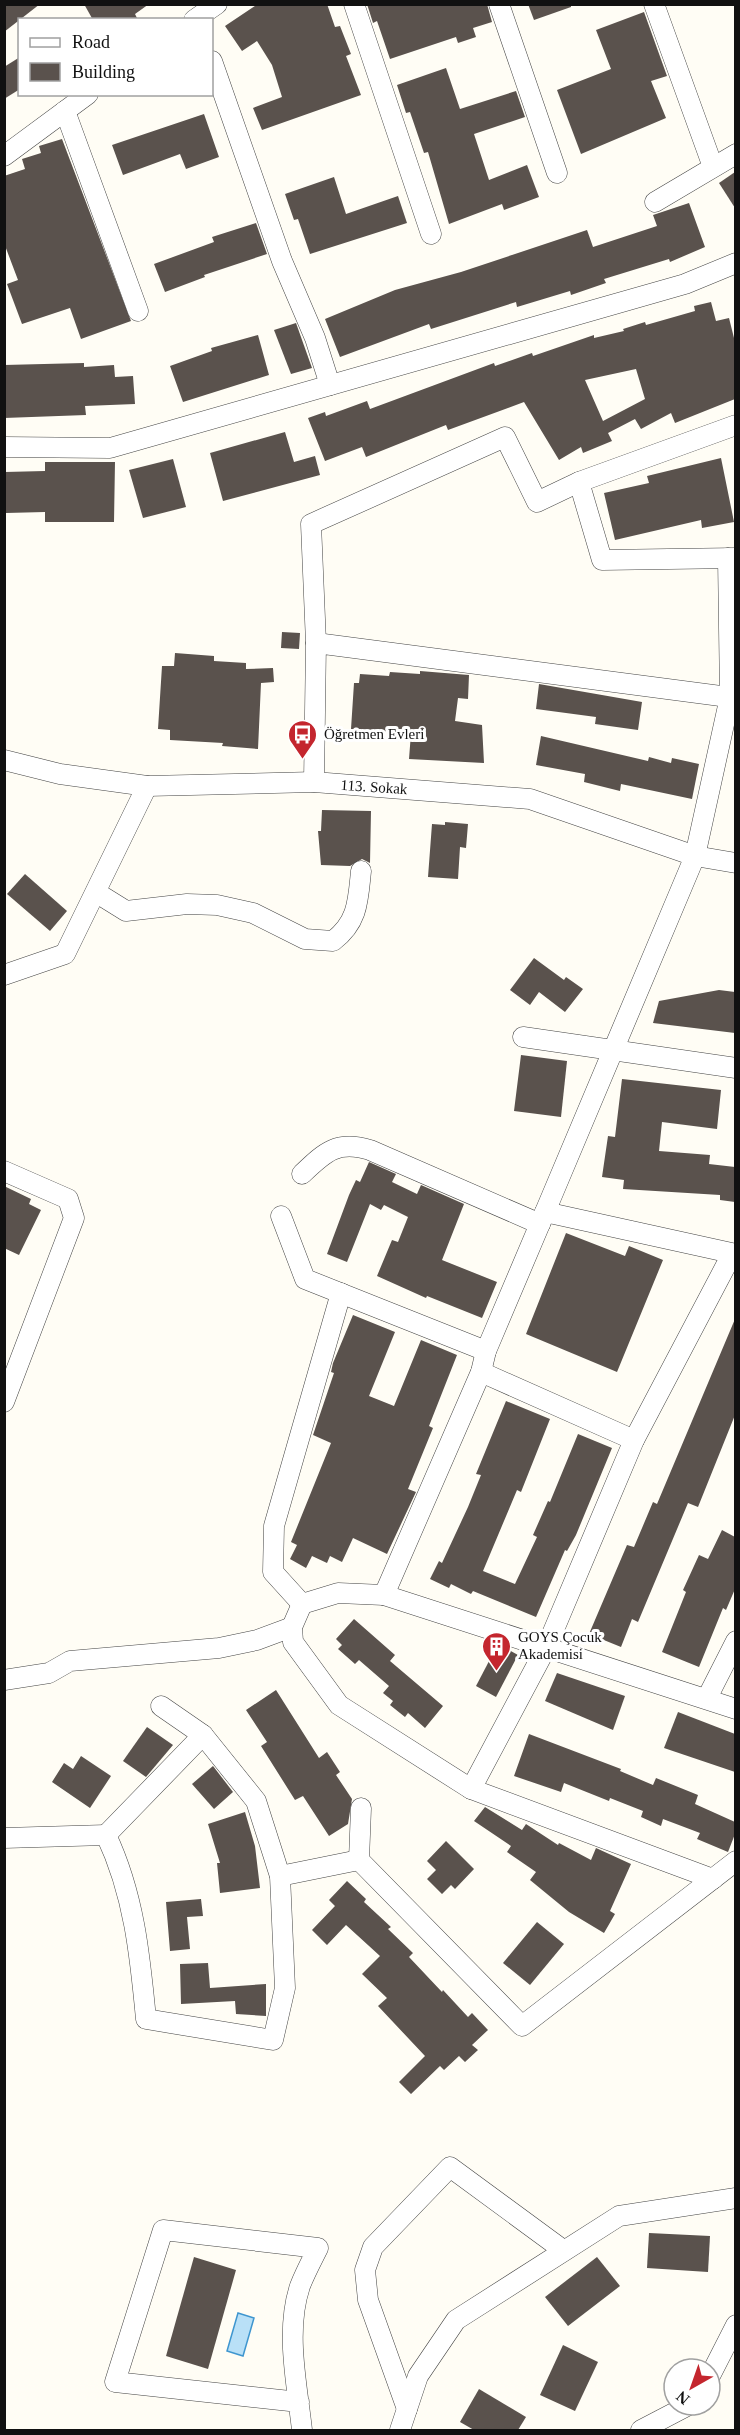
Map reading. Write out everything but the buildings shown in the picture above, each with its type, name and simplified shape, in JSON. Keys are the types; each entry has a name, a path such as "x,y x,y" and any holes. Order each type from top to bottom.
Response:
{"street":[{"path":"197,18 217,4"},
{"path":"354,4 431,234"},
{"path":"499,4 557,173"},
{"path":"654,4 713,167"},
{"path":"213,64 282,261 315,338 330,385"},
{"path":"4,156 85,96"},
{"path":"65,111 138,311"},
{"path":"655,201 735,154"},
{"path":"4,447 110,448 686,284 735,263"},
{"path":"314,782 316,643 311,524 505,437 537,502 579,482 735,425"},
{"path":"384,1595 481,1372 486,1352 615,1052 695,856 733,697 732,558 602,560 579,482"},
{"path":"316,643 733,697"},
{"name":"113. Sokak","path":"4,760 60,774 147,786 314,782 530,799 695,856 735,863"},
{"path":"4,975 65,954 97,893 147,786"},
{"path":"97,893 126,911 188,904 217,906 253,913 305,939 333,941 348,930 357,903 362,871"},
{"path":"524,1037 735,1068"},
{"path":"302,1174 336,1147 352,1144 543,1218 734,1254 634,1440 547,1646 471,1789"},
{"path":"4,1172 68,1199 74,1218 7,1389"},
{"path":"282,1216 305,1279 486,1352"},
{"path":"302,1604 273,1572 274,1526 341,1293"},
{"path":"481,1372 634,1440"},
{"path":"713,1879 471,1789 339,1705 292,1642 292,1627 302,1604 338,1593 384,1595 547,1646 735,1709"},
{"path":"4,1680 49,1673 70,1660 219,1648 257,1640 292,1627"},
{"path":"707,1698 735,1641"},
{"path":"106,1835 121,1868 139,1937 146,2019 273,2040 285,1988 280,1876 256,1802 202,1735 161,1706"},
{"path":"4,1838 106,1835 202,1735"},
{"path":"361,1808 359,1860 522,2026 735,1861"},
{"path":"280,1876 359,1860"},
{"path":"407,2409 368,2300 365,2270 373,2247 450,2167 563,2250"},
{"path":"400,2430 418,2376 456,2320 619,2216 735,2198"},
{"path":"298,2402 115,2382 163,2230 318,2248 300,2287 294,2314 294,2355 302,2430"},
{"path":"719,2357 735,2325"},
{"path":"641,2430 665,2417"}],"water":[{"path":"238,2313 254,2318 243,2356 227,2351"}],"place":[{"name":"Öğretmen Evleri","path":"303,760"},
{"name":"GOYS Çocuk Akademisi","path":"497,1672"}]}
